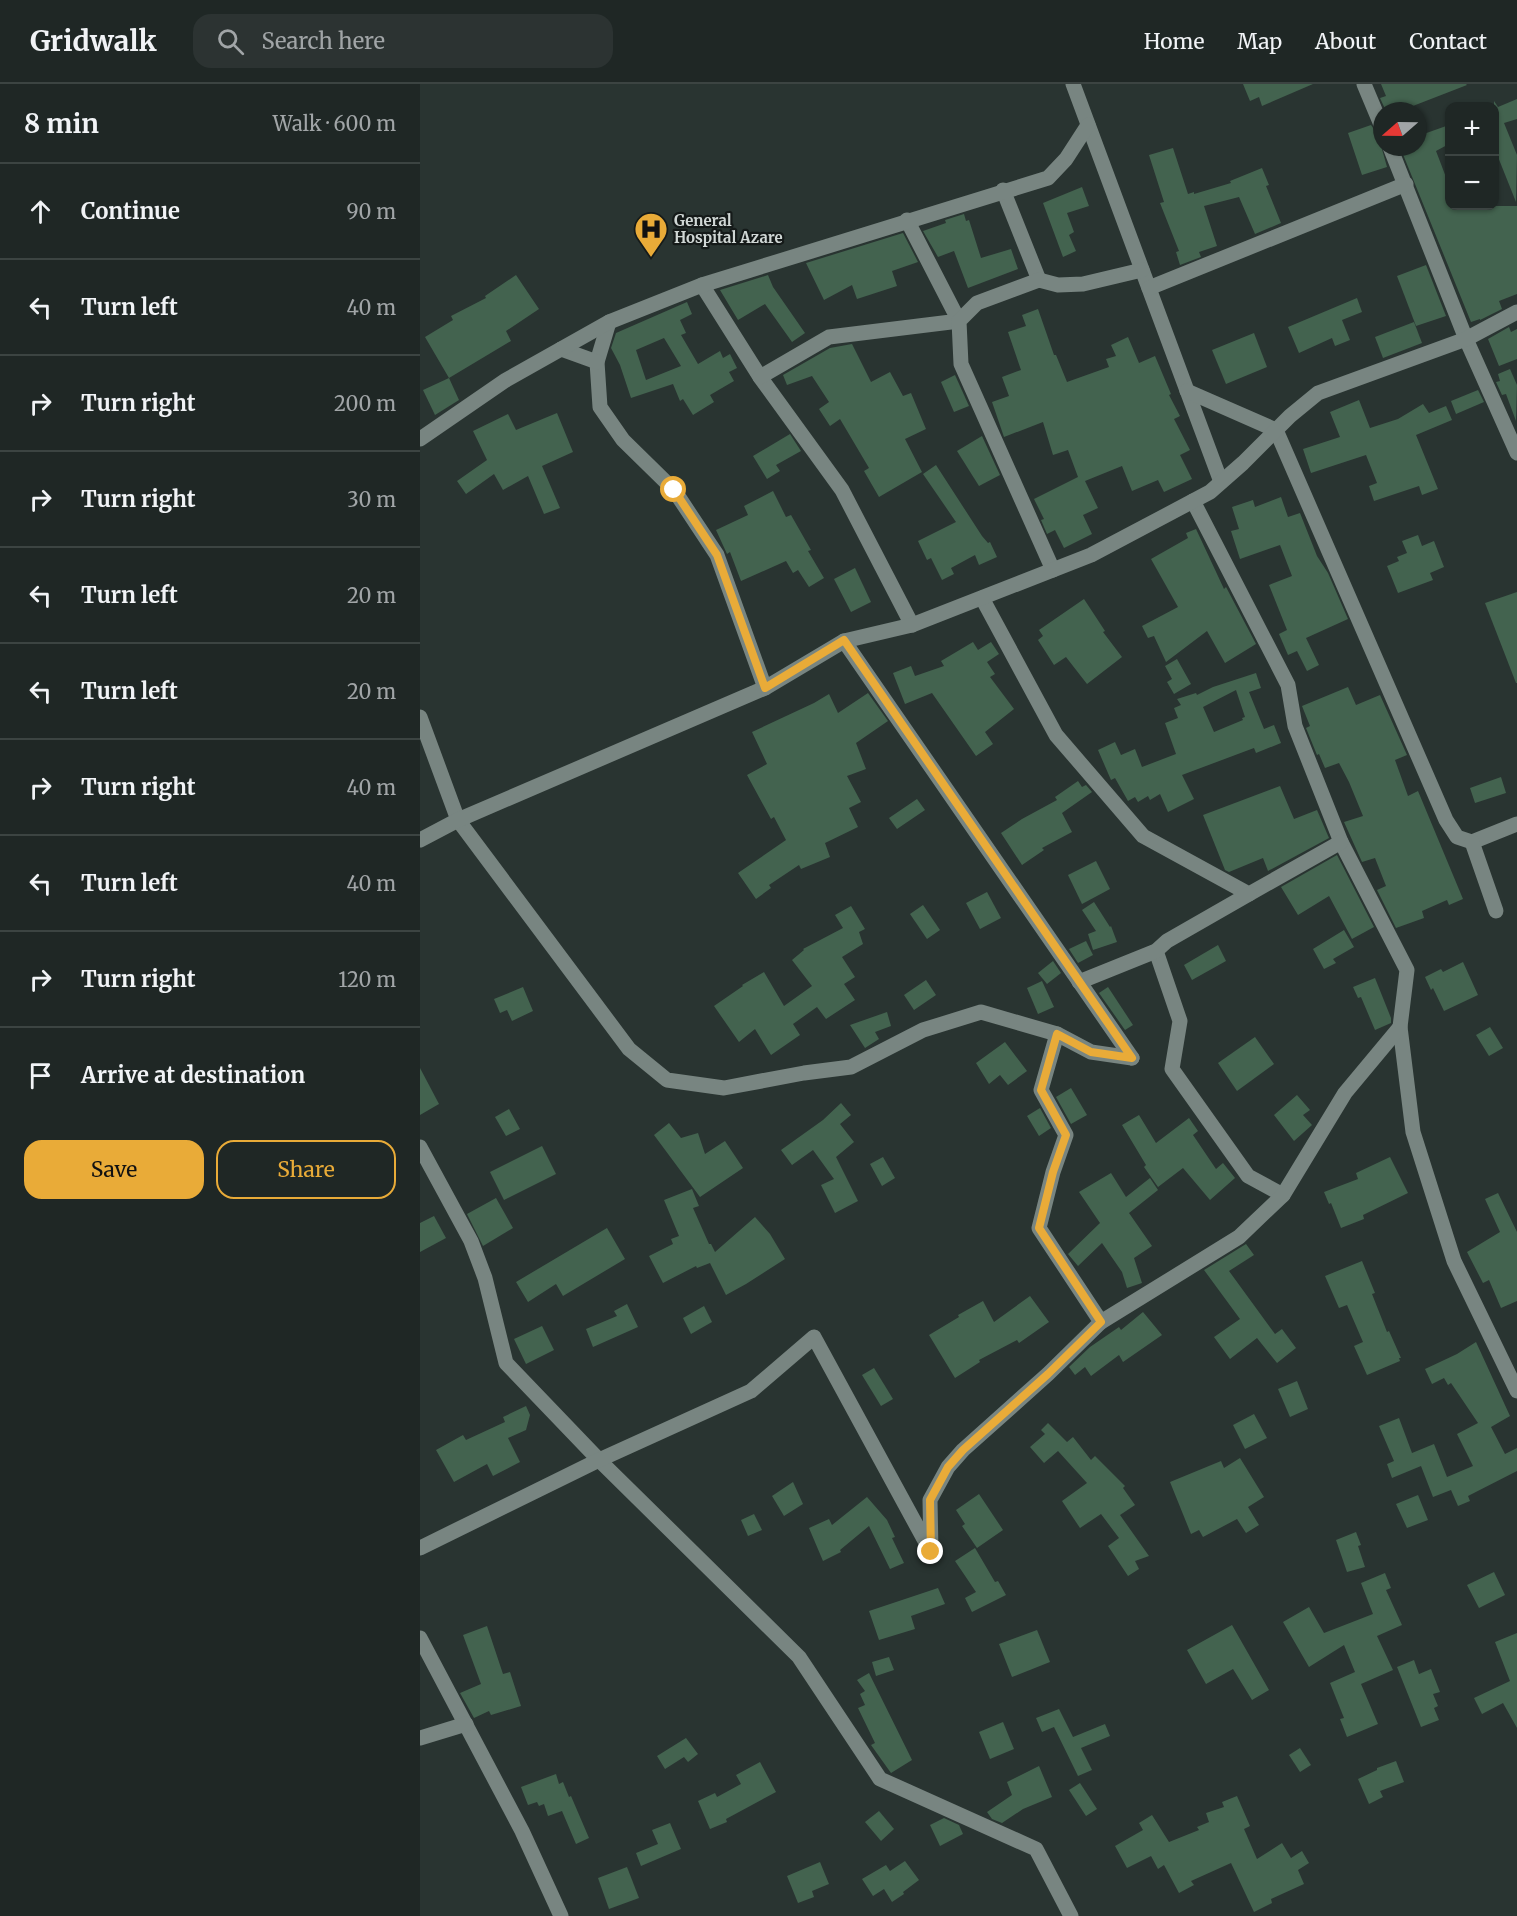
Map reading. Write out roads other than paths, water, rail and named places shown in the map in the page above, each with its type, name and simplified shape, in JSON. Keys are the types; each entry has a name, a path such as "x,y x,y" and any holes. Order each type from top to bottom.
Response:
{"street":[{"path":"1073,84 1221,482"},
{"path":"1364,84 1373,106"},
{"path":"420,439 506,380 609,322 702,285 1003,190 1048,178 1066,159 1088,125"},
{"path":"1394,156 1466,339 1517,453"},
{"path":"1149,288 1406,184"},
{"path":"1003,190 1039,280"},
{"path":"907,220 959,321 961,364 1053,570"},
{"path":"760,376 829,337 959,321 977,303 1039,280 1058,285 1083,284 1142,270"},
{"path":"702,285 760,376 842,490 912,625"},
{"path":"420,840 458,820 765,688 844,640 912,625 1091,555 1210,492 1318,393 1466,339 1517,312"},
{"path":"609,322 597,362 600,407 623,440 674,490 717,555 765,688"},
{"path":"561,349 597,362"},
{"path":"1187,391 1276,430 1446,820 1457,837 1472,842 1517,824"},
{"path":"1193,501 1288,685 1295,726 1341,842 1407,970 1400,1027 1413,1132 1454,1261 1517,1391"},
{"path":"982,598 1056,735 1143,836 1250,894"},
{"path":"420,717 458,820 629,1049 667,1080 724,1088 851,1067 923,1030 981,1012 1057,1034 1091,1052 1132,1058 844,640"},
{"path":"1079,982 1156,951 1167,941 1341,842"},
{"path":"1472,842 1496,911"},
{"path":"1156,951 1180,1021 1172,1069 1248,1176 1283,1195"},
{"path":"420,1548 599,1460 751,1390 814,1337 931,1552 930,1500 948,1467 963,1450 1048,1374 1101,1322 1239,1237 1283,1195 1346,1093 1400,1027"},
{"path":"1057,1034 1041,1090 1066,1135 1053,1172 1039,1228 1101,1322"},
{"path":"420,1147 471,1241 485,1278 506,1363 599,1460 799,1657 880,1779 1036,1849 1071,1916"},
{"path":"420,1638 522,1831 561,1916"},
{"path":"420,1738 466,1724"}],"place":[{"name":"General Hospital Azare","path":"651,258"}]}
